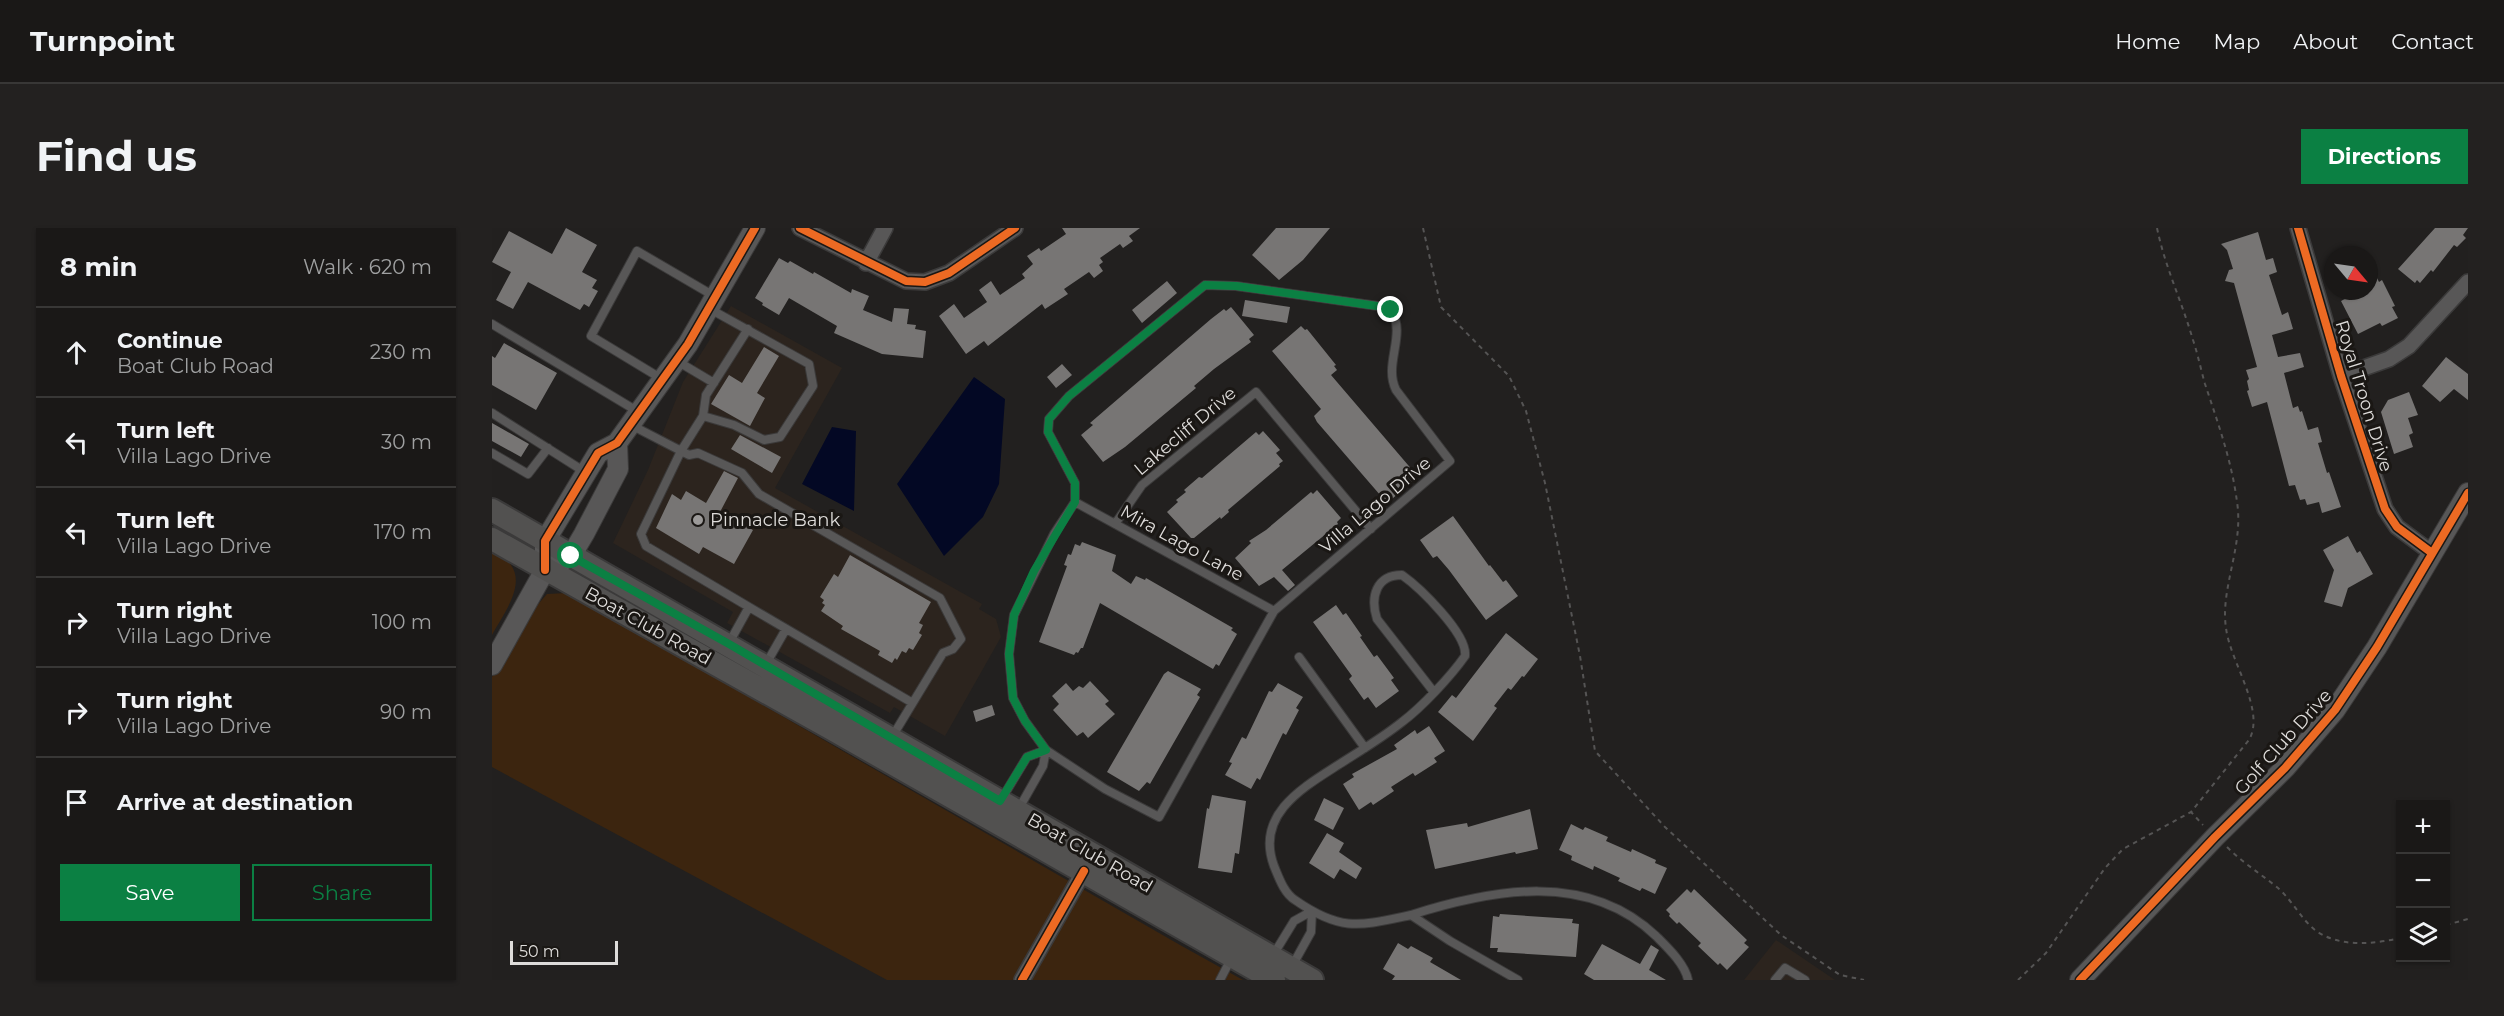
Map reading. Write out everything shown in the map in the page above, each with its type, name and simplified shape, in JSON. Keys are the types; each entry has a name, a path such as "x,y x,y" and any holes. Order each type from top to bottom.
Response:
{"main road":[{"name":"Boat Club Road","path":"492,510 544,542 765,665 891,739 1004,811 1277,971"},
{"name":"Boat Club Road","path":"492,539 545,570 1004,811 1084,871 1233,956 1312,980"}],"street":[{"path":"492,665 545,570 544,542 598,453 618,443 677,360 755,228"},
{"path":"800,228 906,281 925,282 949,273 1015,228"},
{"path":"866,263 885,228"},
{"name":"Royal Troon Drive","path":"2298,228 2341,376 2385,509 2397,527 2432,553"},
{"path":"2341,376 2389,359 2409,346 2468,282"},
{"path":"545,570 571,556 618,469 618,443"},
{"name":"Golf Club Drive","path":"2080,980 2215,837 2284,768 2335,710 2377,647 2468,493"},
{"path":"1022,980 1084,871"}],"lane":[{"path":"663,380 591,336 637,251 748,329 809,364 813,386 780,437 764,440 734,425 703,416"},
{"name":"Villa Lago Drive","path":"1205,285 1236,286 1377,306 1391,310 1398,320 1398,334 1390,379 1408,408 1450,461 1274,611 1159,817 1105,789 1046,750 1025,721 1013,698 1009,654 1014,615 1044,553 1075,502 1075,483 1048,432 1049,419 1069,396 1205,285"},
{"path":"492,324 681,451 689,455 698,453 742,473 759,494 940,598 960,639 953,650 943,653 911,702 891,739"},
{"path":"748,329 706,395 703,416 681,451 641,534 641,539 646,546 911,702"},
{"path":"677,360 714,383"},
{"name":"Lakecliff Drive","path":"1115,524 1142,485 1256,392 1371,529"},
{"path":"492,413 586,473"},
{"path":"492,453 528,474 548,448"},
{"name":"Mira Lago Lane","path":"1075,502 1274,611"},
{"path":"1433,692 1377,619 1374,610 1375,593 1377,586 1387,577 1402,575 1413,582 1445,616 1465,650 1461,662 1433,692 1406,719 1296,792 1281,812 1268,845 1279,878 1293,899 1333,922 1366,924 1489,895 1529,891 1576,893 1613,906 1642,925 1672,954 1688,980"},
{"path":"729,644 749,607"},
{"path":"765,665 786,629"},
{"path":"1299,657 1365,748"},
{"path":"1004,811 1043,766 1046,750"},
{"path":"1004,811 1027,757 1046,750"},
{"path":"1277,971 1311,932 1312,911"},
{"path":"1277,971 1294,921 1312,911"},
{"path":"1411,915 1450,941 1518,980"},
{"path":"1220,980 1233,956"},
{"path":"1774,980 1785,968 1805,980"}],"path":[{"path":"1423,228 1441,307 1509,376 1526,411 1545,483 1580,656 1595,751 1665,827 1781,935 1840,975 1864,980"},
{"path":"2018,980 2046,953 2105,868 2123,849 2191,812 2255,730 2255,716 2225,628 2225,612 2240,528 2235,492 2227,452 2193,340 2176,295 2157,228"},
{"path":"2191,812 2244,864 2278,888 2315,930 2329,938 2354,944 2380,943 2396,939"},
{"path":"2450,924 2468,919"}],"shaded area":[{"path":"731,306 842,368 775,488 982,604 979,609 996,619 1001,637 945,736 894,707 890,713 727,623 733,612 613,543 648,470 683,382"},
{"path":"492,550 511,565 516,582 511,601 492,635"},
{"path":"568,593 1243,980 887,980 492,767 492,677 521,624 547,594"},
{"path":"1776,940 1835,980 1744,980"}],"water":[{"path":"974,377 1005,399 999,484 983,517 944,556 897,484"},
{"path":"832,427 856,431 854,511 802,484"}],"building":[{"path":"566,228 597,245 582,272 597,280 592,288 598,291 589,307 584,304 580,310 528,282 513,309 496,300 511,272 492,262 509,231 552,254"},
{"path":"1062,228 1140,228 1129,236 1133,241 1123,248 1120,244 1100,258 1103,262 1099,265 1103,271 1094,278 1089,272 1064,289 1068,294 1045,309 1042,304 988,346 984,341 966,354 939,316 954,304 964,318 987,302 979,290 991,281 1000,295 1025,278 1022,274 1033,264 1027,256 1039,248 1041,251 1066,234"},
{"path":"1276,228 1330,228 1303,260 1279,280 1252,255"},
{"path":"2435,228 2468,228 2463,235 2466,238 2457,247 2454,245 2433,272 2431,270 2420,283 2417,280 2415,283 2398,269"},
{"path":"2258,232 2266,260 2273,258 2277,272 2269,275 2282,315 2288,312 2293,329 2272,335 2278,357 2300,353 2304,367 2284,373 2293,408 2298,406 2300,412 2302,411 2308,430 2318,427 2322,442 2318,443 2341,507 2322,513 2319,502 2307,505 2305,499 2300,500 2295,485 2289,486 2267,402 2252,407 2247,391 2249,390 2247,381 2249,379 2246,370 2257,367 2234,283 2225,281 2229,270 2233,269 2227,250 2221,244"},
{"path":"779,258 788,263 790,261 813,274 814,272 851,293 852,289 869,296 863,310 892,322 894,308 909,309 907,324 916,325 915,329 926,331 923,358 882,354 834,333 837,326 789,298 779,315 762,305 763,303 755,298"},
{"path":"2378,280 2379,282 2382,280 2395,306 2392,307 2398,318 2382,326 2380,323 2358,334 2341,301 2378,300"},
{"path":"1167,281 1177,293 1142,323 1132,310"},
{"path":"1245,300 1290,307 1287,323 1242,316"},
{"path":"1231,307 1254,335 1249,339 1251,342 1214,369 1194,386 1196,388 1125,447 1103,462 1081,435 1093,425 1090,423 1211,319 1224,309 1226,311"},
{"path":"1301,326 1307,329 1336,365 1334,366 1337,370 1331,375 1417,478 1387,503 1317,422 1314,416 1321,409 1272,351"},
{"path":"504,343 557,373 536,410 492,385 492,356 495,358"},
{"path":"764,347 779,356 757,393 765,398 750,426 711,404 729,375 742,383"},
{"path":"2446,357 2468,374 2468,400 2454,389 2440,402 2422,386"},
{"path":"1062,364 1072,375 1056,388 1047,377"},
{"path":"2409,392 2418,415 2408,418 2413,433 2409,435 2413,447 2394,454 2381,412 2388,400"},
{"path":"492,423 529,444 521,457 492,441"},
{"path":"1263,431 1280,450 1276,453 1283,461 1279,464 1280,466 1228,510 1229,512 1221,519 1220,517 1191,538 1167,512 1186,492 1184,490 1199,477 1202,478 1256,432 1259,435"},
{"path":"740,435 781,457 772,473 731,449"},
{"name":"Pinnacle Bank","path":"724,471 738,478 720,512 753,530 734,564 703,547 699,554 656,528 672,494 681,500 686,491 706,503"},
{"path":"1317,490 1341,518 1338,524 1282,570 1295,585 1288,591 1274,577 1259,586 1235,558 1251,543 1249,541 1266,530 1311,492 1313,494"},
{"path":"1453,516 1489,566 1503,582 1506,580 1518,596 1486,620 1449,570 1437,556 1433,558 1420,540"},
{"path":"2348,536 2357,553 2360,551 2373,574 2348,588 2342,607 2324,602 2334,570 2323,550"},
{"path":"1082,542 1116,555 1112,571 1131,584 1136,576 1145,580 1146,578 1233,628 1231,630 1237,634 1219,666 1216,664 1213,669 1100,603 1083,648 1078,653 1074,655 1039,642 1067,566 1064,565 1068,554 1071,555 1075,544 1080,546"},
{"path":"850,555 931,602 919,623 923,625 919,633 922,635 913,650 909,648 906,653 902,651 897,660 895,658 892,663 878,655 880,651 841,629 843,626 821,611 825,605 822,603 824,600 820,597 834,574 838,577"},
{"path":"1336,605 1343,615 1346,613 1374,657 1377,655 1394,678 1391,680 1399,691 1376,708 1368,697 1364,700 1349,679 1352,676 1313,622"},
{"path":"1506,633 1538,659 1511,690 1508,688 1494,706 1497,708 1473,741 1438,712 1452,695 1456,698"},
{"path":"1168,671 1201,689 1197,695 1200,697 1150,784 1147,782 1139,791 1107,772 1164,674"},
{"path":"1090,681 1109,701 1105,704 1115,714 1088,738 1083,732 1077,736 1053,710 1059,704 1052,696 1066,683 1073,691 1079,686 1083,688"},
{"path":"1278,683 1303,697 1296,708 1299,710 1286,735 1283,733 1260,780 1257,778 1251,789 1225,775 1242,737 1246,739 1269,691 1272,692"},
{"path":"992,705 995,715 976,722 973,711"},
{"path":"1429,726 1445,751 1434,758 1437,762 1415,776 1413,773 1391,787 1394,791 1373,805 1371,802 1359,810 1343,784 1354,777 1352,774 1397,749 1394,745 1415,730 1417,734"},
{"path":"1212,795 1246,801 1239,854 1235,853 1232,873 1198,868 1207,808 1209,809"},
{"path":"1324,798 1344,808 1333,830 1314,820"},
{"path":"1530,809 1538,849 1435,869 1426,830 1467,823 1468,827"},
{"path":"1571,824 1583,830 1585,827 1608,837 1606,841 1631,852 1632,849 1667,868 1655,894 1642,888 1640,891 1618,881 1620,878 1594,866 1593,870 1571,860 1572,856 1559,850"},
{"path":"1327,833 1344,843 1339,852 1362,868 1356,879 1340,869 1334,879 1309,863"},
{"path":"1687,889 1691,893 1694,889 1747,940 1744,943 1749,947 1727,970 1720,963 1718,965 1698,946 1701,943 1679,922 1677,924 1666,910"},
{"path":"1500,914 1573,919 1572,923 1579,924 1576,957 1497,952 1498,948 1490,948 1493,916 1499,917"},
{"path":"1398,943 1408,949 1411,946 1433,958 1430,962 1461,980 1392,980 1395,976 1383,969"},
{"path":"1602,944 1640,964 1651,945 1659,950 1649,970 1666,980 1594,980 1584,974"}],"cycle path":[{"path":"545,570 545,541 598,453 617,443 688,344 755,228"},
{"path":"800,228 906,281 925,282 949,273 1015,228"},
{"path":"2298,228 2341,376 2385,509 2397,527 2432,553"},
{"path":"2080,980 2215,837 2285,768 2335,710 2377,647 2468,493"},
{"path":"1022,980 1084,871"}],"place":[{"name":"Pinnacle Bank","path":"698,520"}],"route":[{"path":"571,556 729,644 1000,801 1027,757 1046,750 1025,721 1013,698 1009,654 1014,615 1034,571 1075,502 1075,483 1048,432 1049,419 1069,396 1205,285 1236,286 1377,306 1391,310"}]}
